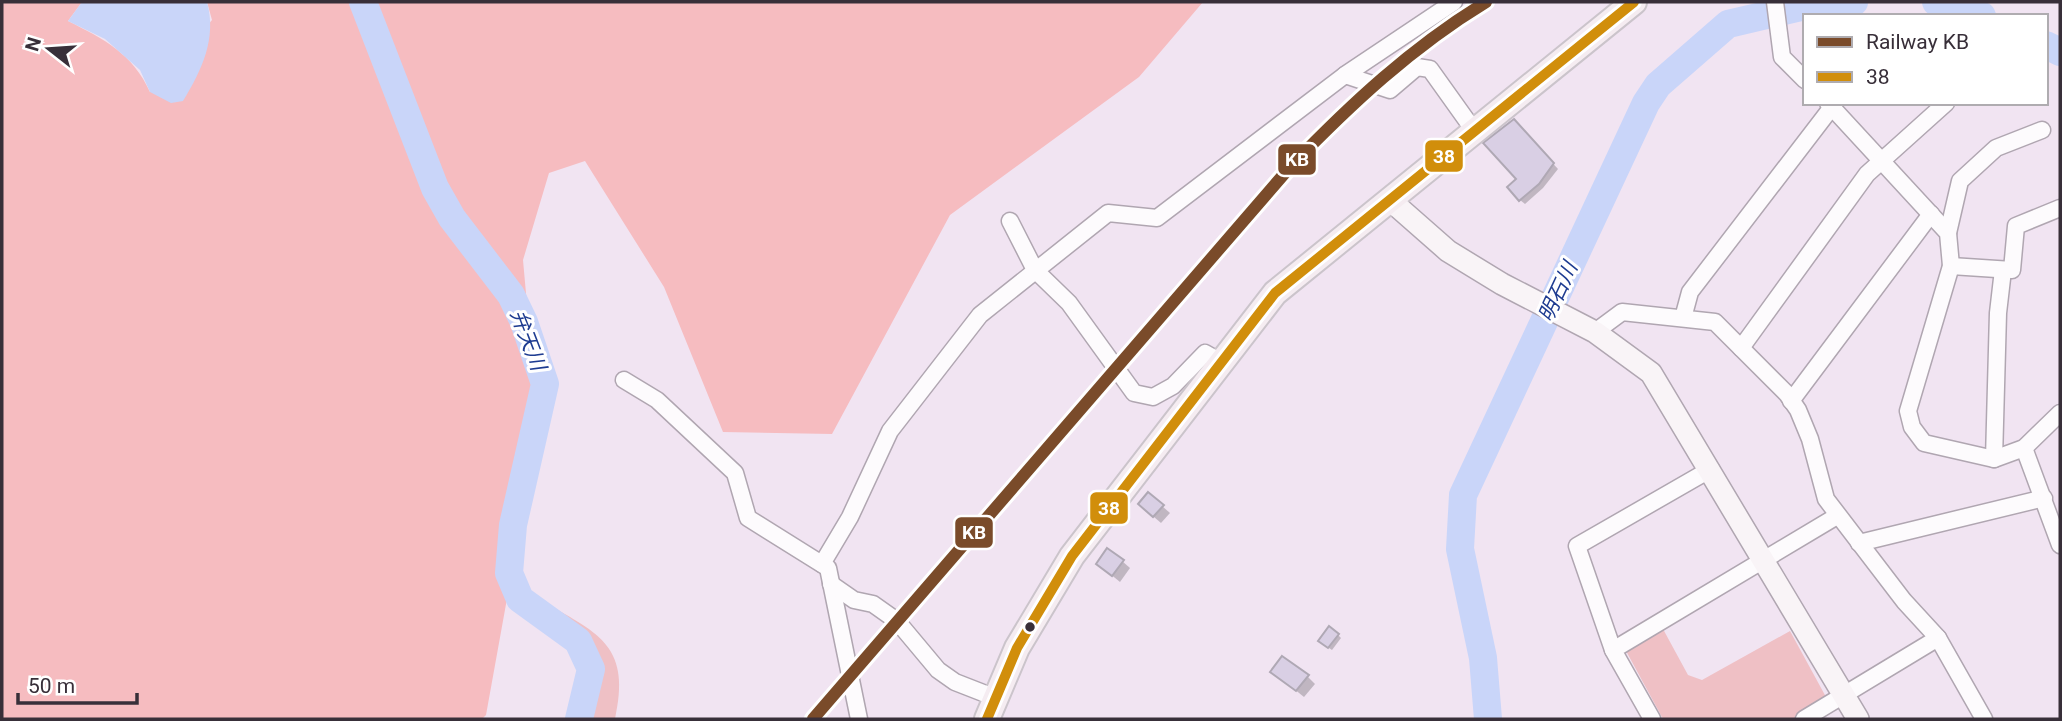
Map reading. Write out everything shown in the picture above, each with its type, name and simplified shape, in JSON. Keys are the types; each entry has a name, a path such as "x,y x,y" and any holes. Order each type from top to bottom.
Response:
{"main road":[{"path":"991,709 1017,648 1072,556 1275,293 1634,2"}],"street":[{"path":"821,564 850,517 890,432 980,314 1108,213 1157,218 1345,75 1454,2"},
{"path":"1775,2 1782,57 1803,78"},
{"path":"1345,75 1390,90 1417,67 1430,69 1475,132"},
{"path":"1684,318 1690,292 1830,105"},
{"path":"1832,105 1948,233"},
{"path":"1741,348 1867,174 1944,105"},
{"path":"2042,130 1996,148 1960,181 1948,233 1951,266 1908,411 1912,427 1924,443 1994,459 2024,448 2060,414"},
{"path":"1390,200 1448,251 1502,284 1595,331 1651,373 1711,469 1858,719"},
{"path":"1951,266 2012,270 2016,226 2060,208"},
{"path":"1791,401 1931,214"},
{"path":"1010,220 1035,270 1069,303 1134,393 1153,397 1173,386 1205,353 1221,362"},
{"path":"1994,459 1998,313 2003,270"},
{"path":"1595,331 1622,312 1715,322 1791,401 1810,439 1826,499 1836,516 1938,638 1984,719"},
{"path":"624,380 657,400 735,473 748,518 828,568 859,719"},
{"path":"2024,448 2060,545"},
{"path":"1652,719 1614,650 1577,546 1711,469"},
{"path":"1859,543 2043,498"},
{"path":"1614,650 1836,516"},
{"path":"831,584 854,600 873,604 897,621 938,670 991,709"},
{"path":"1804,719 1938,638"}],"shaded area":[{"path":"2,2 82,2 68,21 116,49 135,67 150,92 212,20 207,2 1203,2 1139,77 950,215 832,434 723,432 664,287 585,161 549,173 523,260 538,427 486,715 482,719 2,719"},
{"path":"545,603 596,635 615,659 619,675 619,695 615,719 589,719 595,678 592,657 583,638 541,610"},
{"path":"1663,629 1688,675 1702,680 1790,631 1826,697 1797,719 1663,719 1625,649"}],"water":[{"path":"82,2 207,2 210,15 209,41 202,66 183,101 171,103 150,92 140,70 105,39 68,21"}],"building":[{"path":"1514,119 1554,163 1539,184 1519,201 1507,187 1516,179 1483,143"},
{"path":"1148,492 1164,505 1153,517 1138,504"},
{"path":"1107,548 1124,560 1112,576 1096,564"},
{"path":"1329,626 1339,634 1328,648 1318,641"},
{"path":"1282,656 1309,675 1296,691 1270,672"}],"waterway":[{"name":"弁天川","path":"363,2 435,188 452,218 511,295 524,322 545,384 513,525 509,573 520,599 578,641 591,669 579,719"},
{"name":"明石川","path":"1488,719 1483,658 1460,549 1463,495 1646,103 1658,85 1728,24 1805,6 1854,2"},
{"name":"明石川","path":"1936,2 1975,14"},
{"name":"明石川","path":"2048,46 2060,52"}],"rail line":[{"name":"KB","path":"813,719 1291,166 1383,78 1433,38 1486,2"}],"transit line":[{"name":"38","path":"987,719 1017,648 1072,556 1275,293 1634,2"}]}
